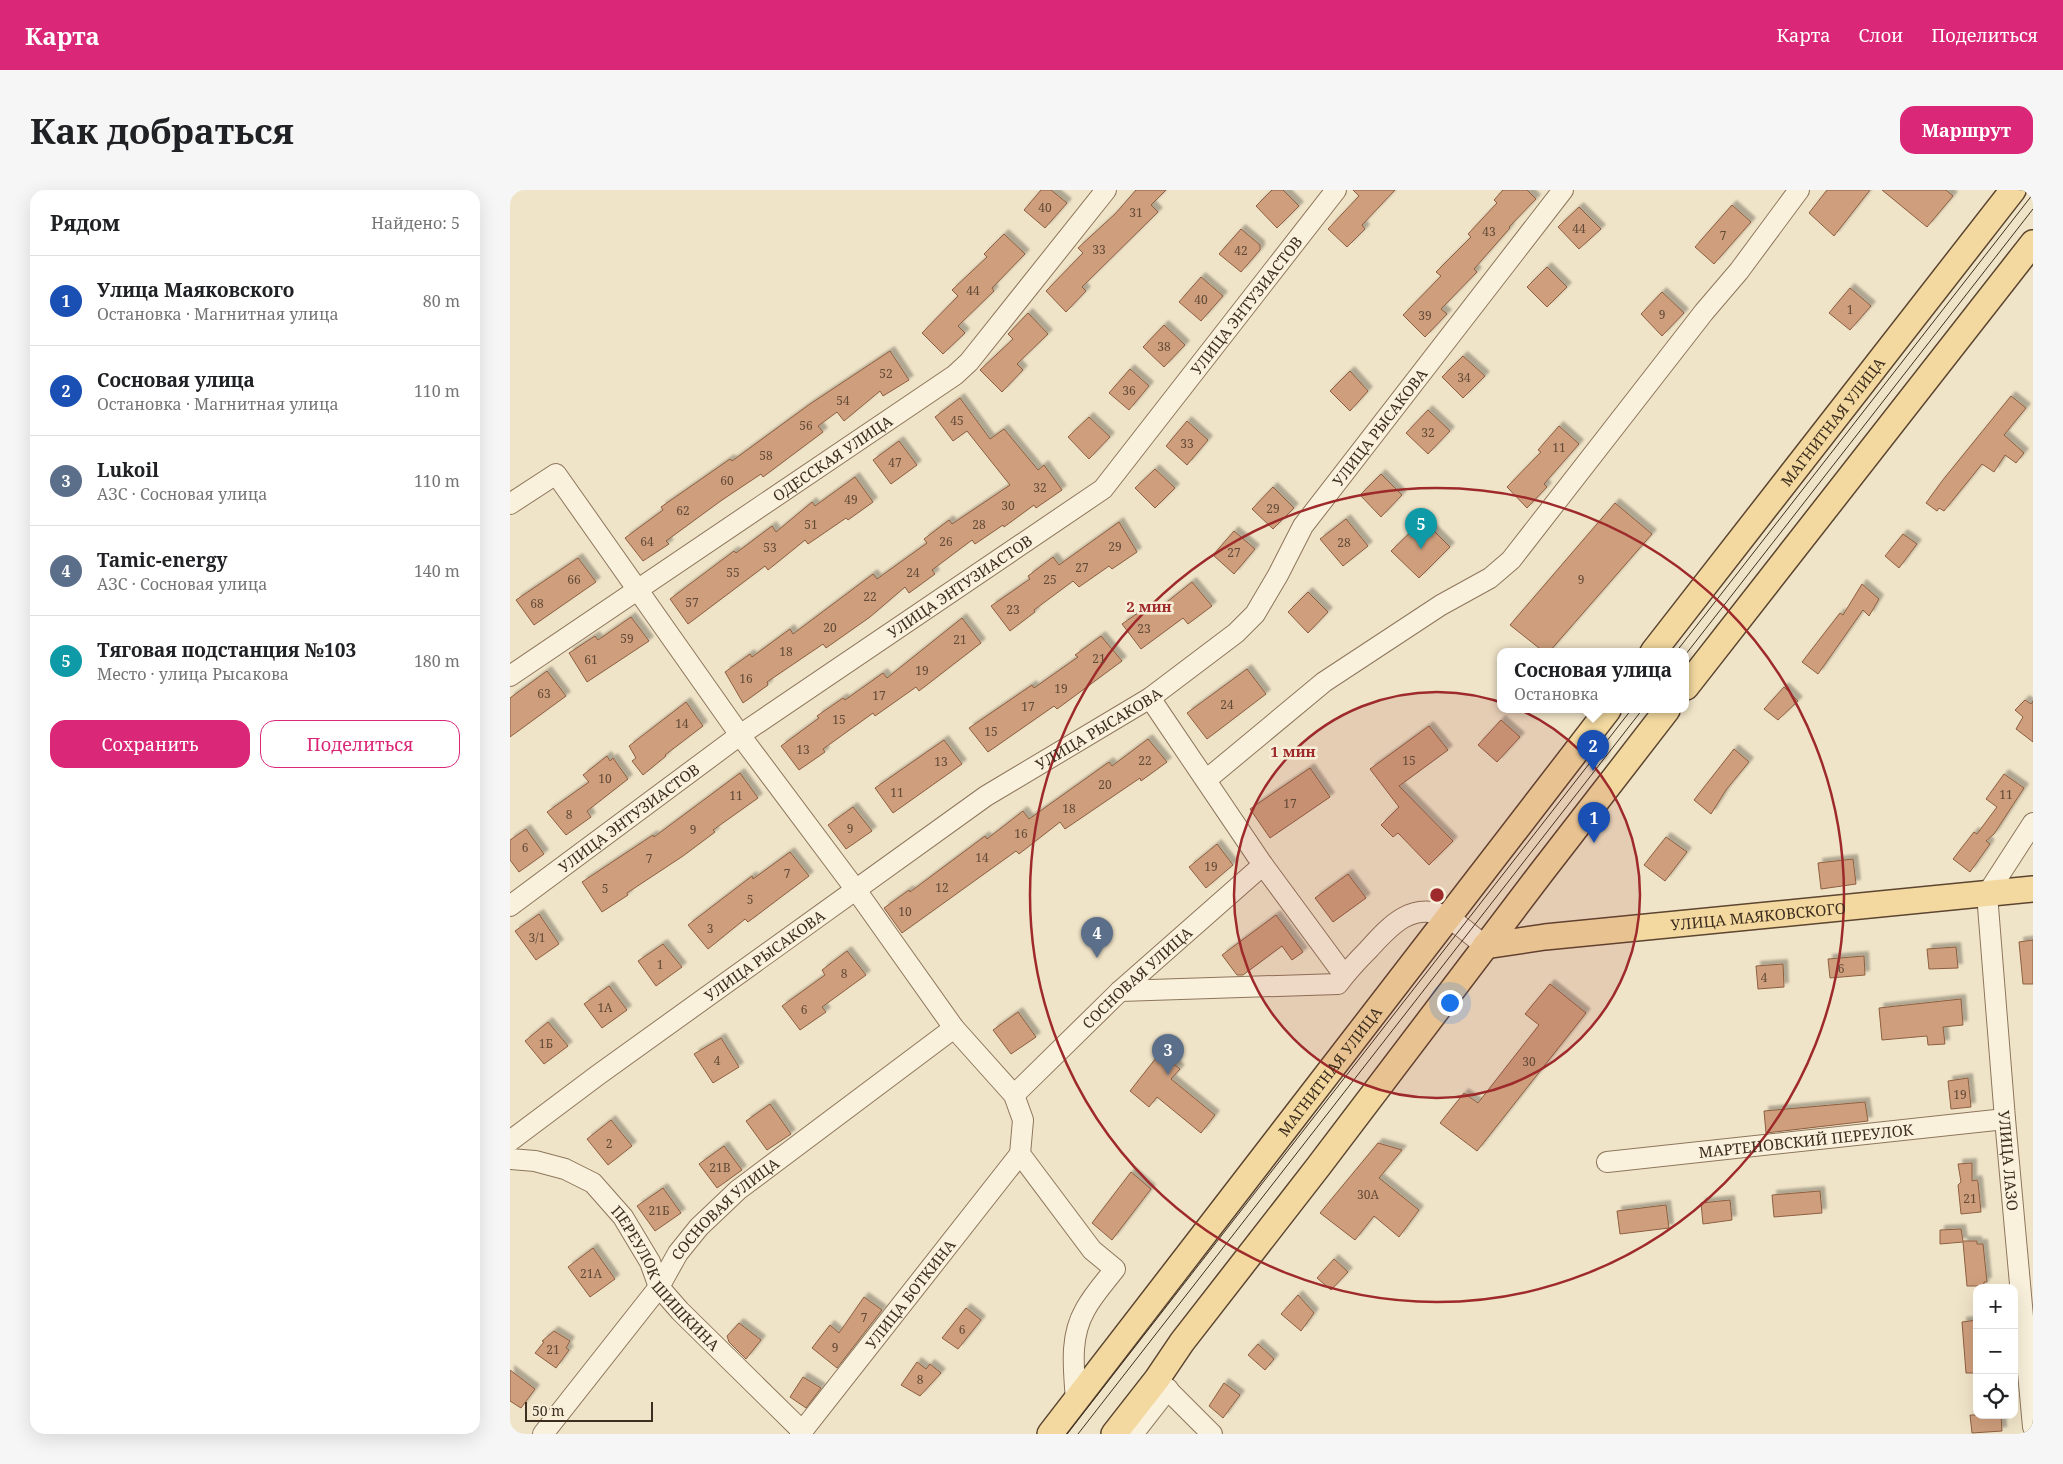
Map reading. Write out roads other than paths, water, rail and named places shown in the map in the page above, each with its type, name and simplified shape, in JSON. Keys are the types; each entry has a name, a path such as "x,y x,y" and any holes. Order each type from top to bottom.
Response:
{"main road":[{"name":"МАГНИТНАЯ УЛИЦА","path":"1656,648 2013,190"},
{"path":"1689,683 2033,243"},
{"name":"МАГНИТНАЯ УЛИЦА","path":"1050,1434 1606,713"},
{"path":"1114,1434 1162,1384 1182,1342 1318,1168 1485,946 1666,713"},
{"name":"УЛИЦА МАЯКОВСКОГО","path":"1485,946 1545,937 2033,889"}],"street":[{"name":"ОДЕССКАЯ УЛИЦА","path":"510,676 955,375 969,362 1106,190"},
{"name":"УЛИЦА ЭНТУЗИАСТОВ","path":"510,906 740,735 1104,489 1336,190"},
{"name":"УЛИЦА РЫСАКОВА","path":"510,1141 598,1075 986,796 1150,698 1236,633 1255,614 1278,575 1303,526 1563,190"},
{"path":"1206,780 1324,682 1441,605 1490,578 1511,560 1704,312 1739,271 1799,190"},
{"path":"510,504 556,474 740,735 856,890 954,1028 1014,1095 1023,1120 1020,1154 1092,1250 1115,1269 1085,1309 1078,1325 1074,1344 1076,1401"},
{"path":"1150,698 1263,865 1344,975"},
{"path":"1987,894 2033,823"},
{"name":"СОСНОВАЯ УЛИЦА","path":"1014,1095 1120,991 1263,865"},
{"name":"УЛИЦА ЛАЗО","path":"1987,894 2033,1427"},
{"path":"1120,991 1338,984 1344,975 1394,923 1409,915 1421,912 1432,912 1447,917 1485,946"},
{"name":"СОСНОВАЯ УЛИЦА","path":"542,1434 659,1287 678,1253 698,1227 738,1190 954,1028"},
{"name":"МАРТЕНОВСКИЙ ПЕРЕУЛОК","path":"1607,1162 2005,1119"},
{"name":"УЛИЦА БОТКИНА","path":"801,1433 1020,1154"},
{"name":"ПЕРЕУЛОК ШИШКИНА","path":"510,1158 535,1161 565,1169 593,1183 623,1217 650,1262 659,1287 680,1311 801,1433"},
{"path":"1132,1434 1162,1384 1212,1434"}],"tram line":[{"path":"1679,648 2033,194"},
{"path":"1689,650 2033,209"},
{"path":"1067,1434 1629,713"},
{"path":"1078,1434 1640,713"}],"place":[{"name":"Тяговая подстанция №103","path":"1421,549"},
{"name":"Сосновая улица","path":"1593,771"},
{"name":"Улица Маяковского","path":"1594,843"},
{"name":"Tamic-energy","path":"1097,958"},
{"name":"Lukoil","path":"1168,1075"}]}
